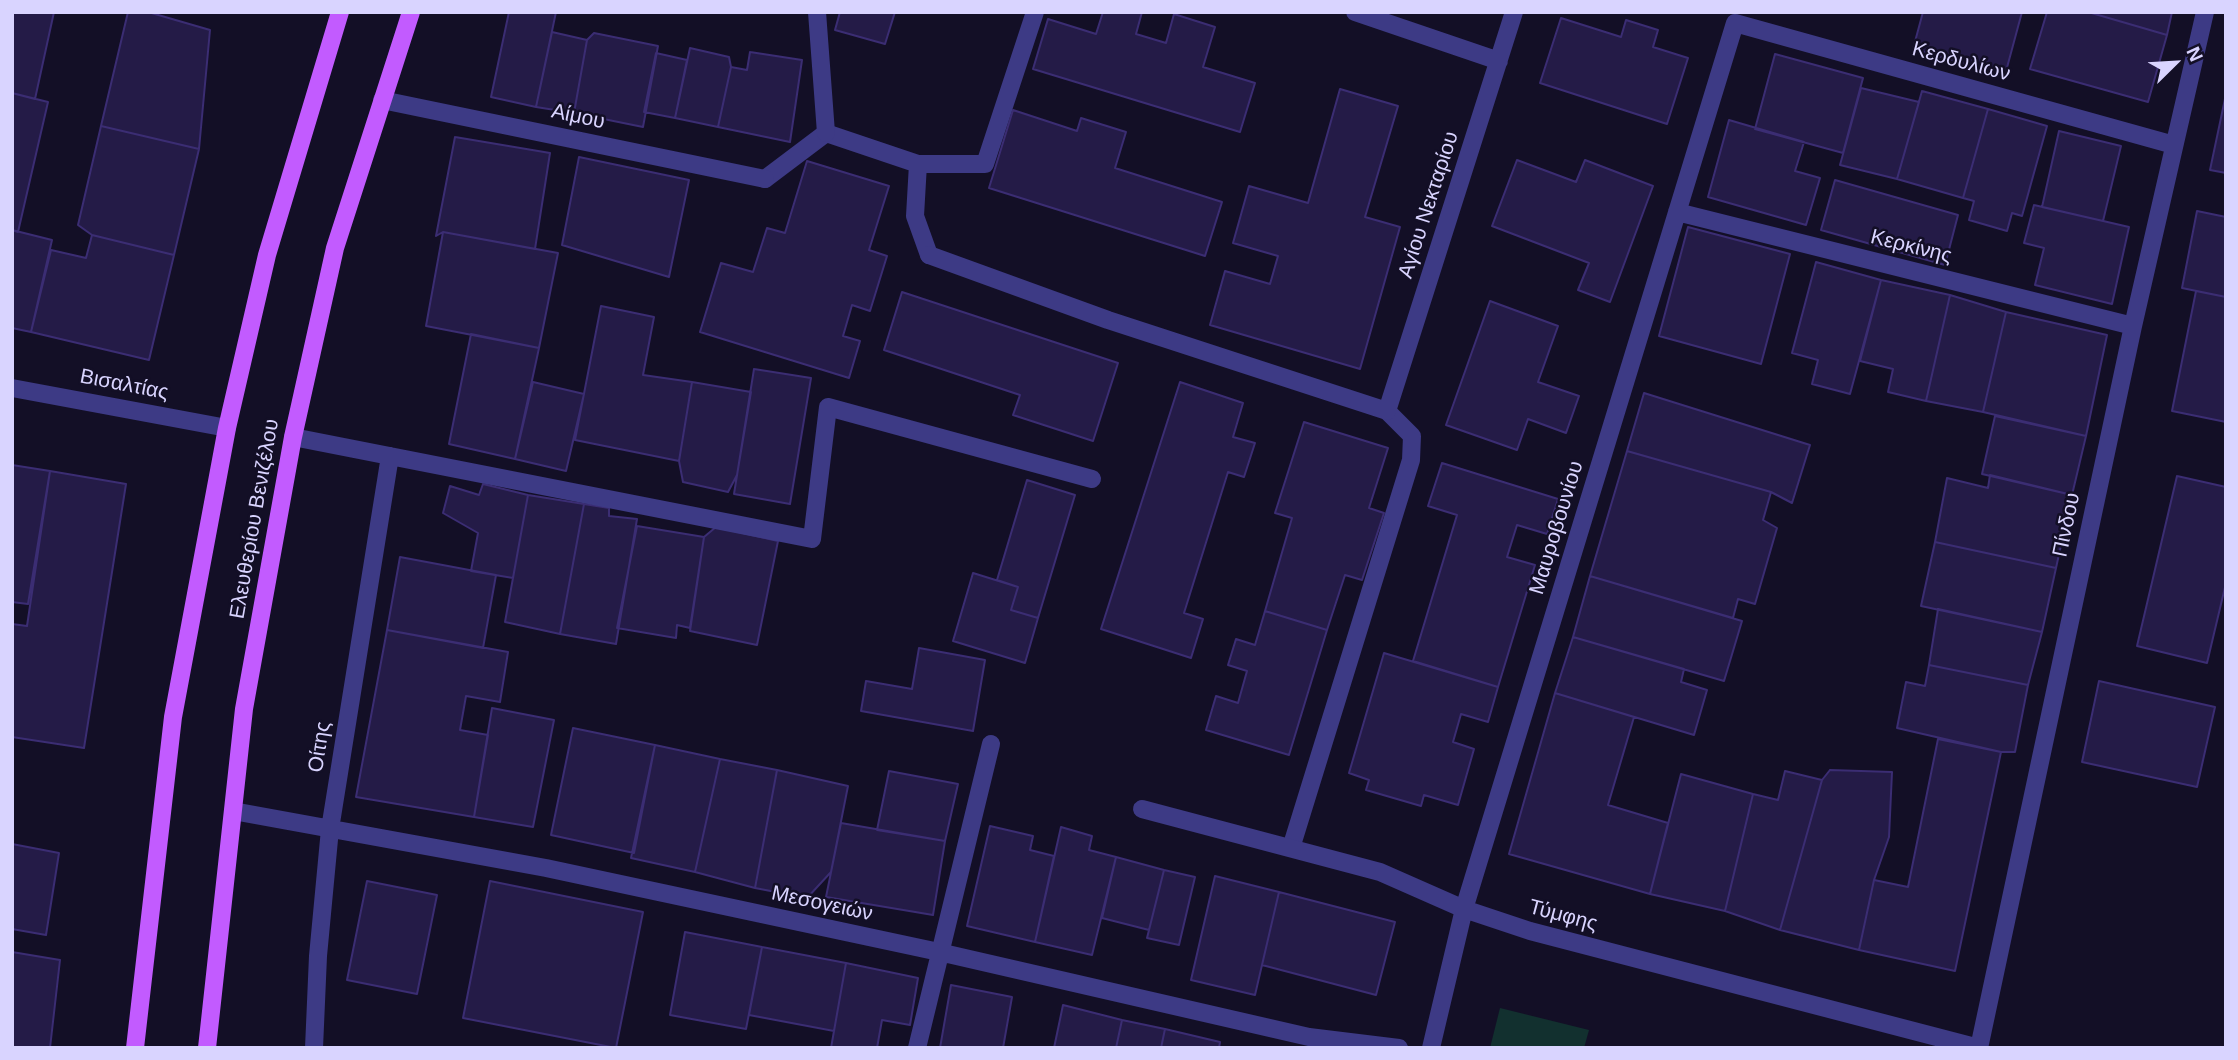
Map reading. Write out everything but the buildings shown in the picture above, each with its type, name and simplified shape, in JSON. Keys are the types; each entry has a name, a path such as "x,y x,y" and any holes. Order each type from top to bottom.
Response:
{"main road":[{"name":"Ελευθερίου Βενιζέλου","path":"135,1048 173,717 227,428 267,255 340,12"},
{"name":"Ελευθερίου Βενιζέλου","path":"207,1048 244,709 293,437 335,248 411,12"}],"street":[{"path":"817,12 827,133 918,164 985,164 1035,12"},
{"path":"1355,12 1499,61"},
{"name":"Αγίου Νεκταρίου","path":"1387,411 1514,12"},
{"name":"Πίνδου","path":"1979,1048 2133,326 2205,12"},
{"name":"Κερδυλίων","path":"1735,23 2174,145"},
{"name":"Μαυροβουνίου","path":"1431,1048 1464,909 1735,23"},
{"name":"Αίμου","path":"382,100 765,179 827,133"},
{"path":"918,164 915,216 929,255 1108,320 1387,411 1412,436 1411,460 1291,848"},
{"name":"Κερκίνης","path":"1677,212 2133,326"},
{"name":"Βισαλτίας","path":"12,388 227,428"},
{"path":"293,437 812,539 828,407 1092,479"},
{"name":"Οίτης","path":"314,1048 318,956 330,829 390,456"},
{"path":"918,1048 991,744"},
{"name":"Τύμφης","path":"1142,809 1380,872 1464,909 1530,931 1979,1048"},
{"name":"Μεσογειών","path":"233,811 546,868 939,952 1309,1037 1399,1048"}],"green space":[{"path":"1500,1008 1589,1030 1584,1048 1490,1048"}]}
